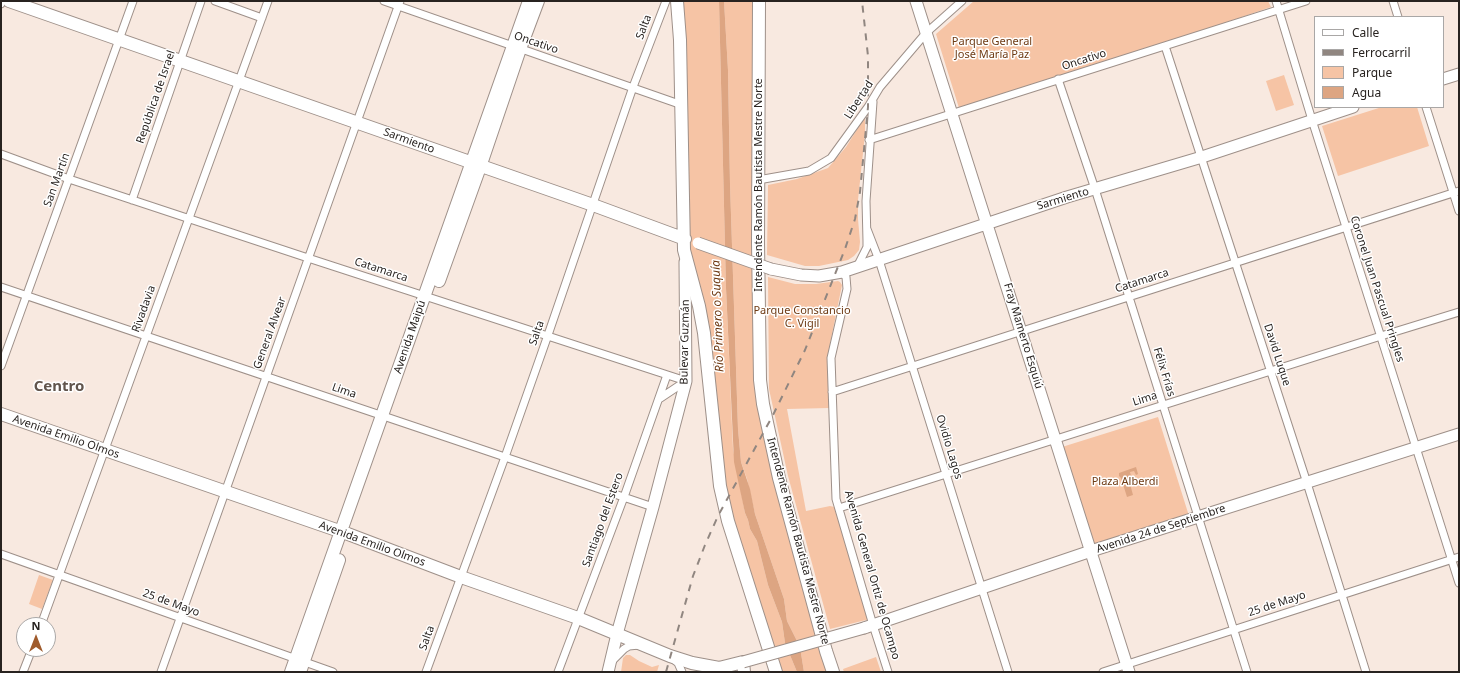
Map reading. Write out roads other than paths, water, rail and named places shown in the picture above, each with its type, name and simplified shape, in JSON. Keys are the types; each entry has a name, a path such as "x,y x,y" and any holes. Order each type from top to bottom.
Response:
{"main road":[{"name":"Sarmiento","path":"9,1 593,205 684,244 698,244 772,269 801,275 819,276 842,272 988,223 1202,157 1350,108"},
{"name":"Avenida Maipú","path":"291,672 300,664 428,297 476,165 516,48 529,1"},
{"name":"Avenida Maipú","path":"516,48 538,1"},
{"name":"Bulevar Guzmán","path":"608,668 653,507 686,381 682,105 677,1"},
{"name":"Intendente Ramón Bautista Mestre Norte","path":"759,1 758,180 760,372 763,404 779,478 833,672"},
{"name":"Fray Mamerto Esquiú","path":"916,1 988,223 1128,668"},
{"path":"1444,79 1459,74"},
{"path":"684,244 704,332 720,486 728,521 776,672"},
{"name":"Avenida Emilio Olmos","path":"1,414 345,533 460,577 578,618 670,656 716,670 743,667"},
{"name":"Avenida 24 de Septiembre","path":"743,667 1198,517 1459,434"}],"street":[{"name":"San Martín","path":"1,366 133,1"},
{"name":"República de Israel","path":"132,200 202,1"},
{"path":"215,1 262,18"},
{"name":"Rivadavia","path":"44,617 268,1"},
{"name":"Oncativo","path":"384,1 399,3 516,48 682,105"},
{"name":"Salta","path":"426,672 505,457 633,87 666,1"},
{"name":"Libertad","path":"758,180 809,171 831,158 868,107 873,96 880,87 926,33 962,1"},
{"name":"Coronel Juan Pascual Pringles","path":"1276,1 1312,120 1416,448 1455,558 1459,583"},
{"name":"Oncativo","path":"869,140 1306,1"},
{"path":"1393,1 1398,16"},
{"name":"General Alvear","path":"161,672 399,3"},
{"name":"David Luque","path":"1165,46 1307,483 1366,672"},
{"name":"Félix Frías","path":"1058,80 1095,189 1247,672"},
{"name":"Ovidio Lagos","path":"857,267 867,248 866,201 873,96"},
{"path":"1426,108 1456,192 1459,210"},
{"name":"Catamarca","path":"1,154 132,200 686,381"},
{"name":"Catamarca","path":"832,392 1456,192"},
{"name":"Ovidio Lagos","path":"867,229 879,260 1008,672"},
{"name":"Avenida General Ortiz de Ocampo","path":"842,272 846,277 847,289 831,358 836,490 839,508 871,625 888,672"},
{"name":"Lima","path":"1,287 653,507"},
{"name":"Lima","path":"839,508 1459,312"},
{"name":"Santiago del Estero","path":"558,672 624,497 667,375"},
{"path":"659,399 686,381"},
{"name":"25 de Mayo","path":"1,554 180,618 300,664 334,672"},
{"name":"25 de Mayo","path":"1103,672 1128,668 1234,630 1455,558"},
{"path":"608,668 624,648 632,645 644,645"},
{"path":"670,656 678,664 682,672"},
{"path":"23,672 29,657"}],"water":[{"path":"719,1 724,1 728,70 738,429 741,462 750,489 755,514 784,599 787,621 800,647 804,672 797,672 785,643 782,622 768,585 757,541 750,529 745,513 734,462 726,288"},
{"path":"1136,467 1138,474 1136,475 1134,471 1130,472 1131,476 1126,478 1127,484 1130,484 1133,495 1127,497 1119,473"}],"railway":[{"path":"666,672 693,576 705,545 718,516 773,415 805,350 845,249 855,219 860,192 868,107 868,56 862,1"}],"district":[{"name":"Centro","path":"59,387"}],"park label":[{"name":"Parque General José María Paz","path":"992,48"},
{"name":"Parque Constancio C. Vigil","path":"802,317"},
{"name":"Plaza Alberdi","path":"1125,482"}],"water label":[{"name":"Río Primero o Suquía","path":"718,316"}]}
